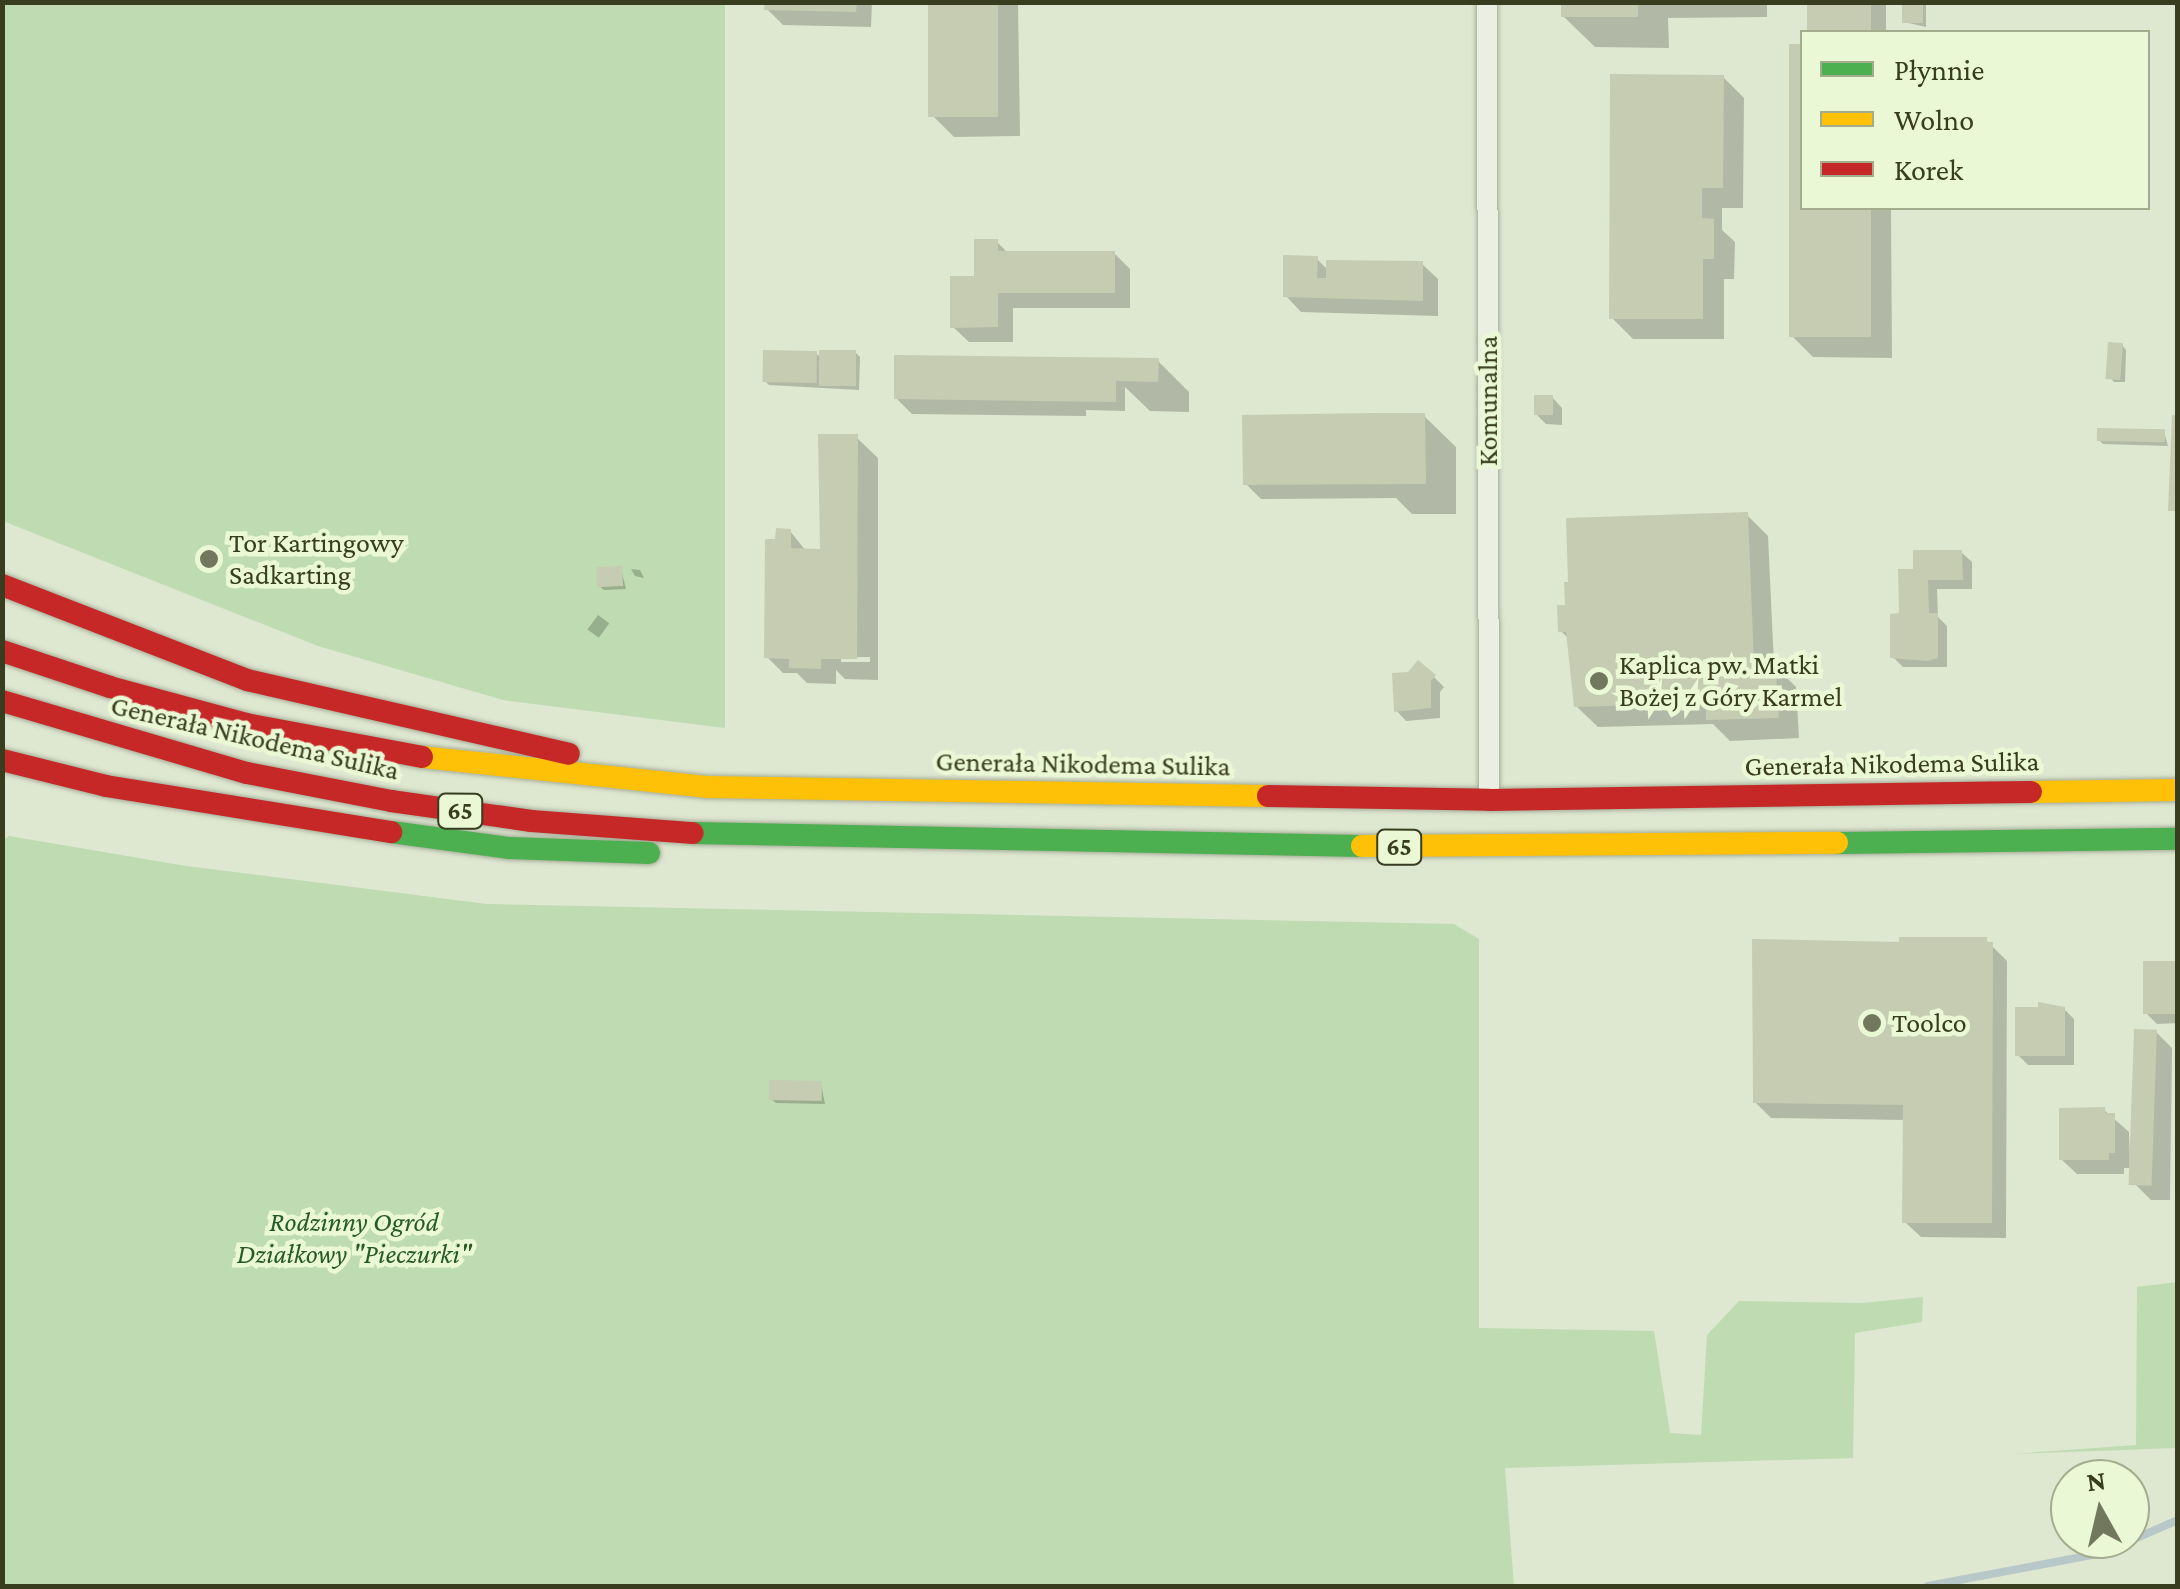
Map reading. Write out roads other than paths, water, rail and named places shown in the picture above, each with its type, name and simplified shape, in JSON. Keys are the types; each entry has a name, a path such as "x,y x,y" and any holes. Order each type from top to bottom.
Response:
{"highway":[{"path":"2,585 247,680 312,697 571,754 712,768 827,791"},
{"name":"Generała Nikodema Sulika","path":"2,651 110,688 246,724 389,753 707,788 1489,800 2178,790"},
{"name":"Generała Nikodema Sulika","path":"2,701 85,729 248,772 392,801 629,829 930,842 1492,848 2178,840"},
{"path":"2,760 106,786 236,809 510,848 766,858 930,842"}],"street":[{"name":"Komunalna","path":"1487,2 1489,800"}],"waterway":[{"path":"1928,1586 2102,1553 2178,1520"}],"place":[{"name":"Tor Kartingowy Sadkarting","path":"209,559"},
{"name":"Kaplica pw. Matki Bożej z Góry Karmel","path":"1599,681"},
{"name":"Toolco","path":"1872,1023"}],"park label":[{"name":"Rodzinny Ogród Działkowy \"Pieczurki\"","path":"354,1238"}]}
